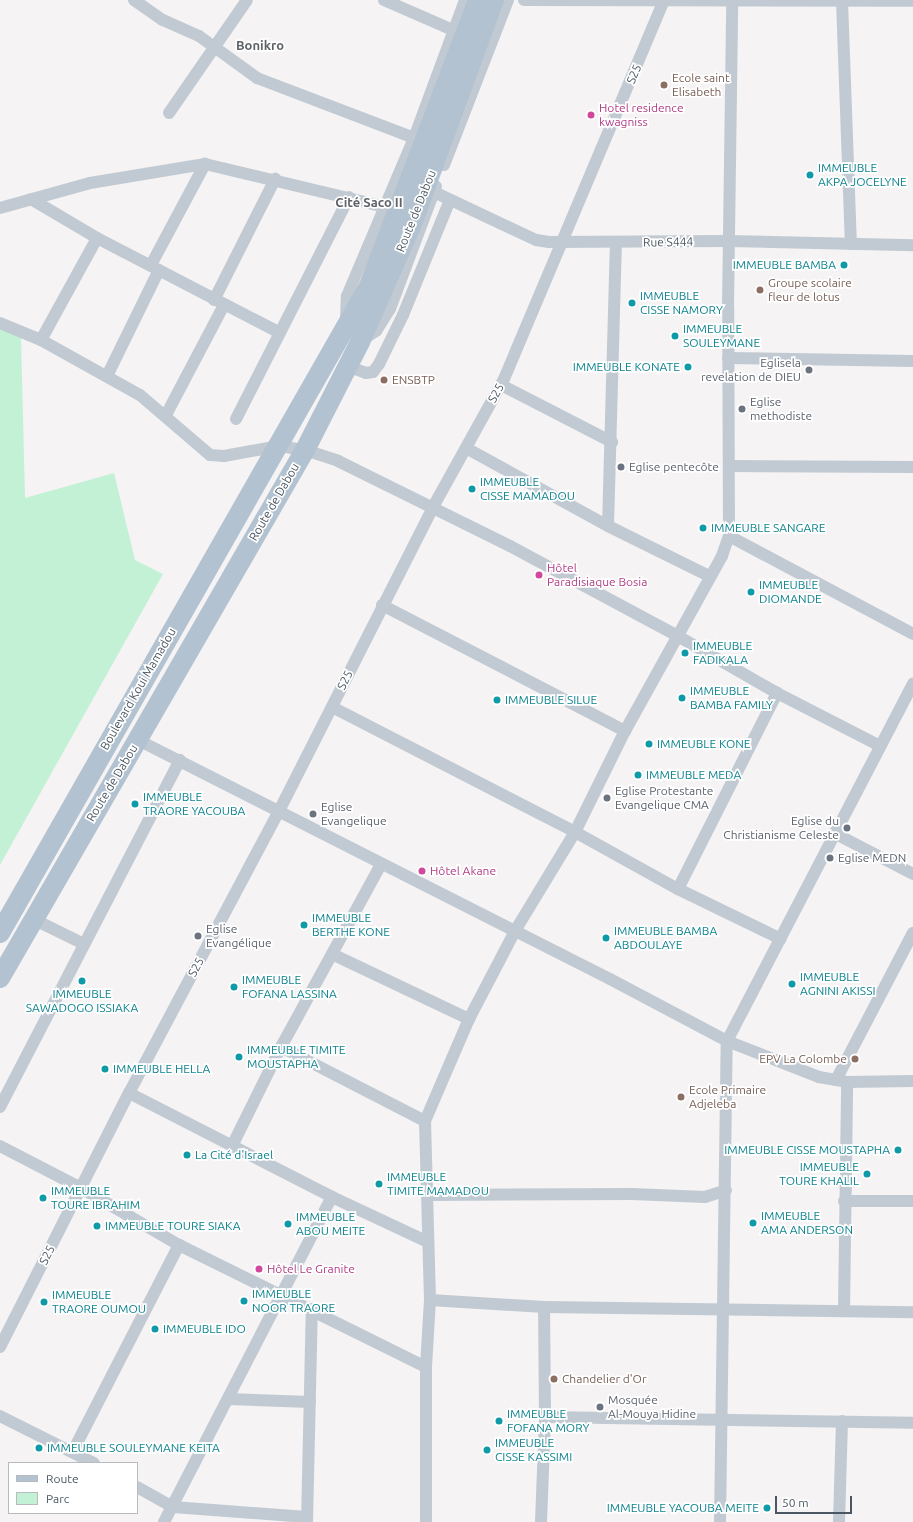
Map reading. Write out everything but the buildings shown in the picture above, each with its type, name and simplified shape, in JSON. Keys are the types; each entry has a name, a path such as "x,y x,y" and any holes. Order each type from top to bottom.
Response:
{"main road":[{"name":"Route de Dabou","path":"0,978 33,918 138,740 304,450 347,366 353,337 370,286 478,0"},
{"name":"Route de Dabou","path":"279,446 353,337 413,221 494,0"},
{"name":"Boulevard Koui Mamadou","path":"0,933 233,521 279,446"}],"street":[{"path":"134,0 163,20 199,36 257,78 414,138"},
{"path":"169,113 247,0"},
{"path":"384,0 453,30"},
{"path":"465,0 414,138 347,296 353,337 376,330 390,309 508,0"},
{"path":"524,0 913,1"},
{"name":"S25","path":"0,1347 129,1093 279,811 382,605 433,507 501,385 563,243 664,1"},
{"path":"426,1522 426,1368 430,1300 425,1120 469,1019 515,931 575,832 625,731 676,635 722,556 729,536 730,466 728,358 732,1"},
{"path":"842,1 851,244"},
{"path":"0,208 90,183 205,164 275,179 386,207"},
{"path":"107,376 155,268 205,164"},
{"path":"166,415 275,179"},
{"name":"Rue S444","path":"434,192 536,240 563,243 730,241 913,245"},
{"path":"236,419 278,332 349,197"},
{"path":"31,199 97,238 219,303 278,332"},
{"path":"347,366 366,373 373,372 403,315 450,200"},
{"path":"41,340 97,238"},
{"path":"608,526 612,442 616,243"},
{"path":"390,309 403,315"},
{"path":"0,323 41,340 140,395 166,415 210,455 224,456 279,446 304,450 338,461 433,507 676,635 777,693 880,746"},
{"path":"728,358 913,361"},
{"path":"501,385 612,442"},
{"path":"466,448 608,526 709,576"},
{"path":"730,466 913,467"},
{"path":"729,536 913,634"},
{"path":"382,605 625,731"},
{"path":"720,1522 725,1308 727,1041 913,683"},
{"path":"678,889 777,693"},
{"path":"332,707 575,832 678,889 780,939"},
{"path":"138,740 515,931 727,1041 798,1070 841,1081 913,1081"},
{"path":"0,1107 84,944 112,895 180,760"},
{"path":"834,833 913,874"},
{"path":"232,1146 281,1047 382,864"},
{"path":"33,918 84,944"},
{"path":"844,1310 844,1201 841,1081 913,933"},
{"path":"332,954 469,1019"},
{"path":"281,1047 425,1120"},
{"path":"129,1093 332,1198 428,1242"},
{"path":"0,1146 81,1188 179,1245 280,1295 312,1309 426,1368"},
{"path":"428,1195 632,1194 705,1197 726,1190"},
{"path":"164,1522 280,1295 332,1198"},
{"path":"844,1201 913,1200"},
{"path":"73,1451 179,1245"},
{"path":"430,1300 544,1307 725,1308 913,1312"},
{"path":"544,1307 545,1522"},
{"path":"138,1488 173,1507 307,1520 312,1309"},
{"path":"228,1399 310,1402"},
{"path":"0,1416 73,1451 92,1462"},
{"path":"545,1417 913,1423"},
{"path":"839,1522 842,1421"}],"green space":[{"path":"0,328 21,337 25,498 114,473 135,560 163,574 0,865"}],"place":[{"name":"Ecole saint Elisabeth","path":"664,85"},
{"name":"Hotel residence kwagniss","path":"591,115"},
{"name":"IMMEUBLE AKPA JOCELYNE","path":"810,175"},
{"name":"IMMEUBLE BAMBA","path":"844,265"},
{"name":"Groupe scolaire fleur de lotus","path":"760,290"},
{"name":"IMMEUBLE CISSE NAMORY","path":"632,303"},
{"name":"IMMEUBLE SOULEYMANE","path":"675,336"},
{"name":"IMMEUBLE KONATE","path":"688,367"},
{"name":"Eglisela revelation de DIEU","path":"809,370"},
{"name":"ENSBTP","path":"384,380"},
{"name":"Eglise methodiste","path":"742,409"},
{"name":"Eglise pentecôte","path":"621,467"},
{"name":"IMMEUBLE CISSE MAMADOU","path":"472,489"},
{"name":"IMMEUBLE SANGARE","path":"703,528"},
{"name":"Hôtel Paradisiaque Bosia","path":"539,575"},
{"name":"IMMEUBLE DIOMANDE","path":"751,592"},
{"name":"IMMEUBLE FADIKALA","path":"685,653"},
{"name":"IMMEUBLE BAMBA FAMILY","path":"682,698"},
{"name":"IMMEUBLE SILUE","path":"497,700"},
{"name":"IMMEUBLE KONE","path":"649,744"},
{"name":"IMMEUBLE MEDA","path":"638,775"},
{"name":"Eglise Protestante Evangelique CMA","path":"607,798"},
{"name":"IMMEUBLE TRAORE YACOUBA","path":"135,804"},
{"name":"Eglise Evangelique","path":"313,814"},
{"name":"Eglise du Christianisme Celeste","path":"847,828"},
{"name":"Eglise MEDN","path":"830,858"},
{"name":"Hôtel Akane","path":"422,871"},
{"name":"IMMEUBLE BERTHE KONE","path":"304,925"},
{"name":"Eglise Evangélique","path":"198,936"},
{"name":"IMMEUBLE BAMBA ABDOULAYE","path":"606,938"},
{"name":"IMMEUBLE SAWADOGO ISSIAKA","path":"82,981"},
{"name":"IMMEUBLE AGNINI AKISSI","path":"792,984"},
{"name":"IMMEUBLE FOFANA LASSINA","path":"234,987"},
{"name":"IMMEUBLE TIMITE MOUSTAPHA","path":"239,1057"},
{"name":"EPV La Colombe","path":"855,1059"},
{"name":"IMMEUBLE HELLA","path":"105,1069"},
{"name":"Ecole Primaire Adjeleba","path":"681,1097"},
{"name":"IMMEUBLE CISSE MOUSTAPHA","path":"898,1150"},
{"name":"La Cité d'Israel","path":"187,1155"},
{"name":"IMMEUBLE TOURE KHALIL","path":"867,1174"},
{"name":"IMMEUBLE TIMITE MAMADOU","path":"379,1184"},
{"name":"IMMEUBLE TOURE IBRAHIM","path":"43,1198"},
{"name":"IMMEUBLE AMA ANDERSON","path":"753,1223"},
{"name":"IMMEUBLE ABOU MEITE","path":"288,1224"},
{"name":"IMMEUBLE TOURE SIAKA","path":"97,1226"},
{"name":"Hôtel Le Granite","path":"259,1269"},
{"name":"IMMEUBLE NOOR TRAORE","path":"244,1301"},
{"name":"IMMEUBLE TRAORE OUMOU","path":"44,1302"},
{"name":"IMMEUBLE IDO","path":"155,1329"},
{"name":"Chandelier d'Or","path":"554,1379"},
{"name":"Mosquée Al-Mouya Hidine","path":"600,1407"},
{"name":"IMMEUBLE FOFANA MORY","path":"499,1421"},
{"name":"IMMEUBLE SOULEYMANE KEITA","path":"39,1448"},
{"name":"IMMEUBLE CISSE KASSIMI","path":"487,1450"},
{"name":"IMMEUBLE YACOUBA MEITE","path":"767,1508"}],"district":[{"name":"Bonikro","path":"260,45"},
{"name":"Cité Saco II","path":"369,202"}]}
